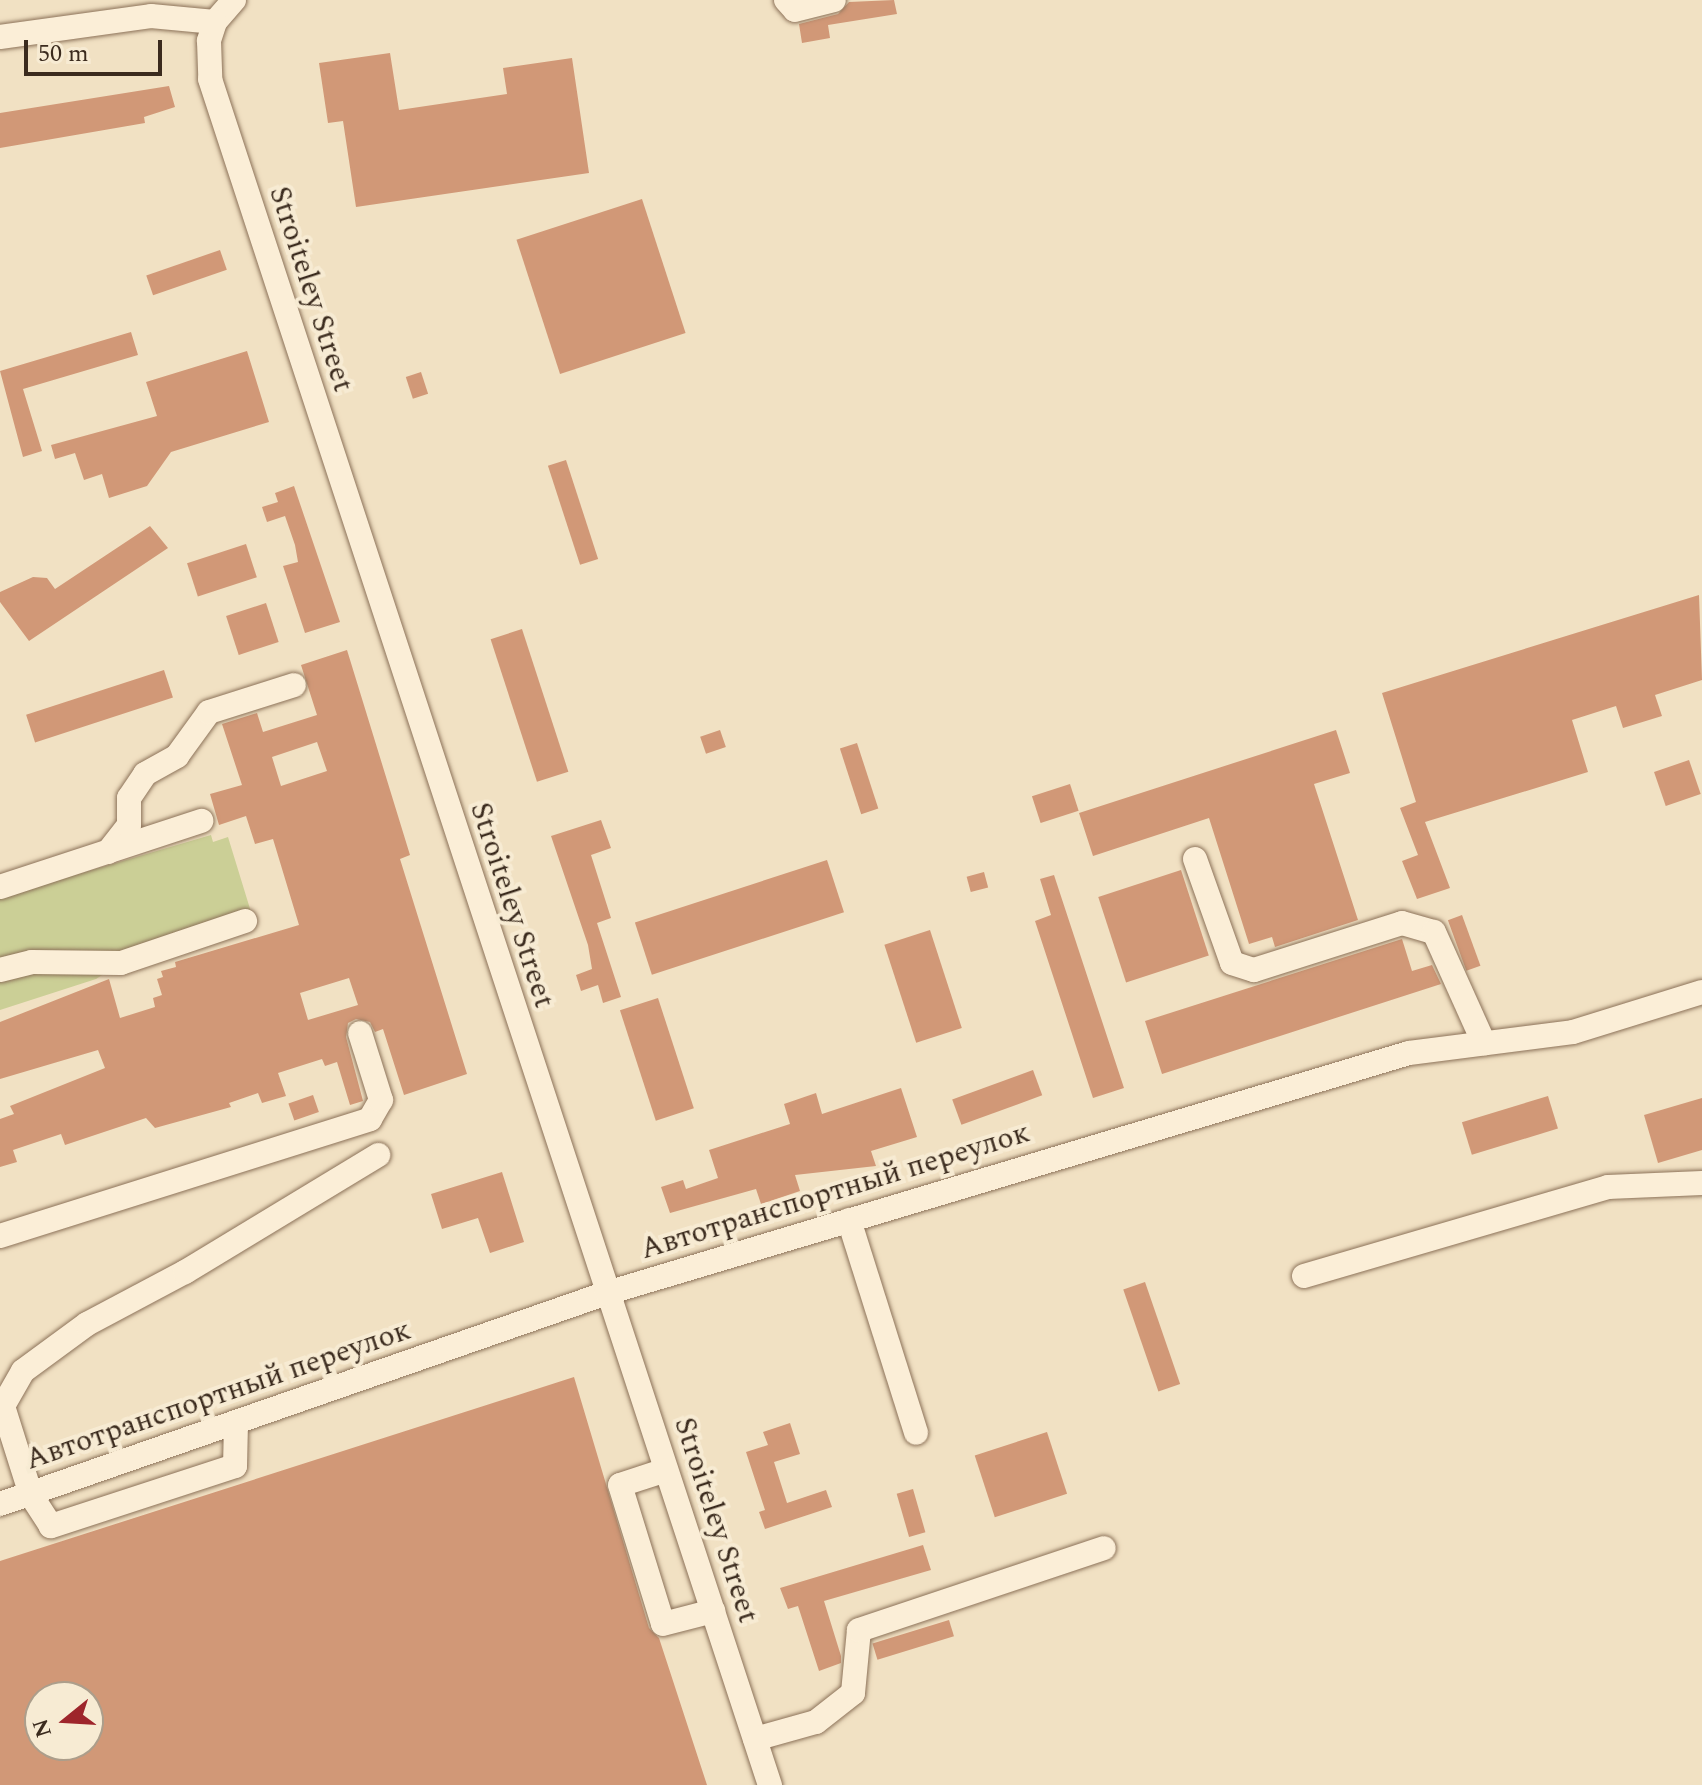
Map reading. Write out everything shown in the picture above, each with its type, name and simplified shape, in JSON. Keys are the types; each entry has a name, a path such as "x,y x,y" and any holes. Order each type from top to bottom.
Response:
{"street":[{"path":"0,37 151,16 212,32 234,0"},
{"path":"786,0 795,10 834,0"},
{"name":"Stroiteley Street","path":"212,32 210,79 770,1785"},
{"path":"108,852 129,825 129,798 145,774 177,756 209,712 294,685"},
{"path":"0,887 201,821"},
{"path":"1195,859 1232,963 1254,970 1402,923 1434,932 1484,1043"},
{"path":"0,970 32,962 121,963 245,921"},
{"name":"Автотранспортный переулок","path":"0,1504 607,1293 849,1220 1409,1053 1573,1032 1702,992"},
{"path":"0,1236 370,1119 381,1100 360,1033"},
{"path":"236,1423 235,1466 51,1526 31,1495 3,1406 5,1391 23,1371 87,1324 185,1272 378,1155"},
{"path":"1304,1276 1608,1187 1702,1183"},
{"path":"849,1220 916,1433"},
{"path":"666,1470 620,1485 663,1624 713,1611"},
{"path":"755,1739 816,1722 853,1693 859,1630 1104,1548"}],"green space":[{"path":"211,835 213,842 228,837 251,912 144,948 96,979 0,1010 0,897"}],"building":[{"path":"894,0 897,14 828,25 830,38 802,43 799,24 838,14 849,2"},
{"path":"390,53 399,110 507,94 503,68 572,58 589,173 356,207 343,121 328,123 319,63"},
{"path":"169,86 175,107 144,117 145,123 0,148 0,113"},
{"path":"642,199 686,333 560,374 516,240"},
{"path":"220,250 227,270 153,295 146,275"},
{"path":"131,332 138,355 23,389 42,451 23,457 0,371"},
{"path":"247,351 269,422 171,452 147,486 109,498 102,474 84,480 75,453 55,459 51,445 157,416 146,382"},
{"path":"421,372 428,394 413,399 406,377"},
{"path":"566,460 598,559 580,565 548,466"},
{"path":"294,486 340,622 305,633 283,566 298,562 295,545 285,516 267,522 262,507 278,502 275,493"},
{"path":"150,526 168,548 29,641 0,602 0,592 33,577 47,578 55,589"},
{"path":"246,544 257,577 198,596 187,563"},
{"path":"1699,595 1702,680 1655,695 1662,716 1623,728 1616,706 1572,720 1588,772 1425,822 1450,888 1417,899 1402,861 1418,855 1400,808 1416,802 1382,693"},
{"path":"266,603 279,642 239,655 226,616"},
{"path":"522,629 568,772 537,782 491,639"},
{"path":"347,650 410,855 400,859 467,1074 404,1095 383,1029 375,1032 370,1022 356,1019 348,1023 346,1037 363,1101 350,1105 337,1062 325,1066 322,1059 278,1073 286,1096 262,1103 258,1093 229,1103 231,1107 155,1128 146,1118 65,1145 61,1134 13,1150 17,1162 0,1167 0,1119 14,1114 10,1106 105,1068 98,1050 0,1079 0,1022 109,979 120,1018 155,1007 153,998 162,995 157,979 163,977 161,971 176,967 175,962 299,925 273,839 255,844 246,816 219,825 210,794 242,785 222,724 257,713 263,732 317,715 301,665","holes":["317,742 327,771 281,786 272,757","349,978 358,1005 308,1020 300,993"]},
{"path":"164,670 173,698 35,742 26,715"},
{"path":"720,730 726,747 706,754 700,737"},
{"path":"1336,730 1350,773 1314,784 1358,920 1275,947 1272,937 1249,944 1209,818 1093,856 1079,813"},
{"path":"857,743 878,809 861,814 840,749"},
{"path":"1689,760 1701,794 1666,806 1654,772"},
{"path":"1070,784 1079,811 1041,823 1032,796"},
{"path":"601,820 611,848 591,855 611,918 597,923 621,997 603,1003 598,985 581,991 576,975 592,969 588,945 551,836"},
{"path":"827,860 844,912 652,975 635,922"},
{"path":"1181,870 1209,956 1126,982 1098,897"},
{"path":"984,872 988,887 971,892 967,877"},
{"path":"1054,875 1124,1088 1093,1098 1035,921 1051,915 1040,879"},
{"path":"1462,915 1480,966 1466,971 1448,920"},
{"path":"930,930 962,1028 916,1043 884,945"},
{"path":"1402,939 1412,971 1432,965 1441,984 1162,1074 1145,1021"},
{"path":"658,998 694,1108 656,1121 620,1010"},
{"path":"1033,1070 1042,1095 961,1125 952,1099"},
{"path":"901,1088 917,1137 871,1151 876,1166 795,1175 800,1191 761,1204 756,1189 670,1213 661,1187 683,1180 686,1189 718,1178 709,1150 790,1124 784,1104 816,1093 822,1114"},
{"path":"313,1095 319,1112 294,1120 288,1103"},
{"path":"1548,1096 1558,1129 1472,1155 1462,1122"},
{"path":"1702,1098 1702,1150 1658,1163 1644,1115"},
{"path":"502,1172 524,1242 490,1253 478,1218 442,1229 431,1194"},
{"path":"1145,1282 1180,1384 1158,1392 1123,1289"},
{"path":"574,1377 649,1628 659,1638 707,1785 0,1785 0,1561"},
{"path":"790,1423 800,1454 774,1462 787,1503 826,1490 832,1507 765,1529 759,1512 765,1510 746,1452 768,1445 763,1432"},
{"path":"1047,1432 1067,1494 995,1517 975,1455"},
{"path":"913,1489 925,1532 909,1537 897,1494"},
{"path":"923,1545 931,1570 824,1601 841,1663 819,1671 798,1606 788,1609 780,1588"},
{"path":"949,1620 954,1636 877,1660 872,1643"}]}
